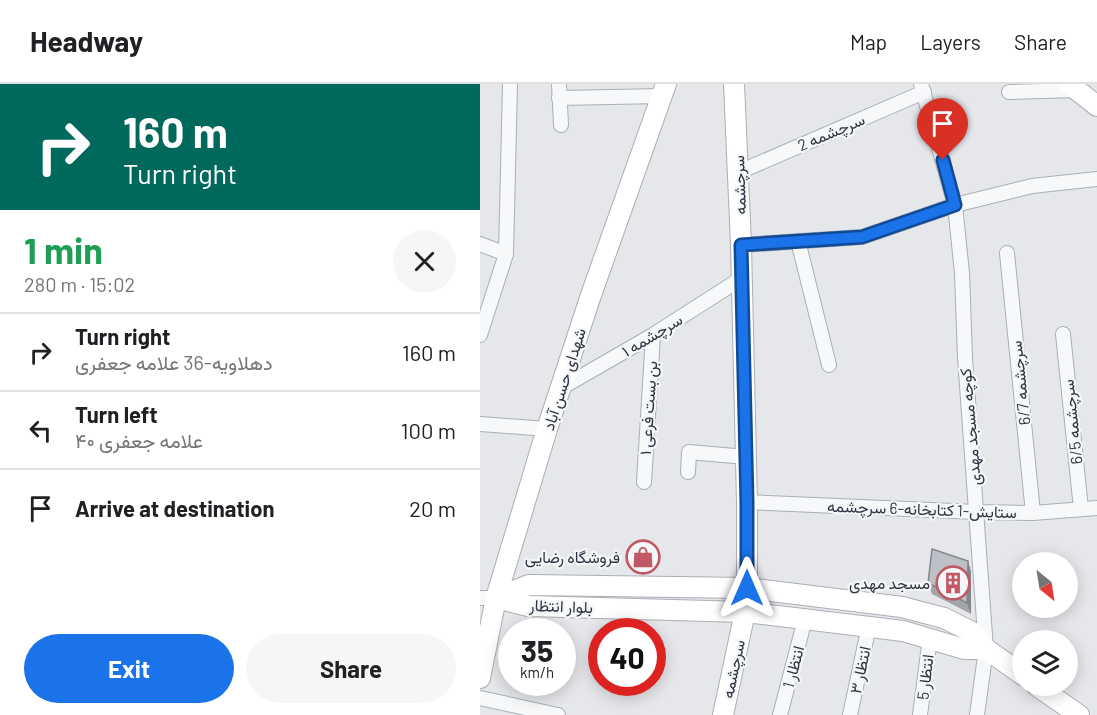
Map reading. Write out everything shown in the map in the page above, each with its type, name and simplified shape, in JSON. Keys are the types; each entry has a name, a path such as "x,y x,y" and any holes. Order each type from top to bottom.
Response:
{"street":[{"path":"480,336 506,254 510,84"},
{"name":"سرچشمه","path":"723,715 746,612 747,588 742,279 734,84"},
{"path":"1009,92 1073,87 1097,106"},
{"name":"سرچشمه 2","path":"739,172 922,88"},
{"name":"کوچه مسجد مهدی","path":"922,88 955,205 962,273 965,358 986,649 977,715"},
{"path":"561,125 559,91 664,90"},
{"name":"شهدای حسن آباد","path":"481,667 488,598 591,294 664,90"},
{"path":"741,245 862,237 955,205 1032,186 1097,179"},
{"path":"798,241 829,365"},
{"path":"480,244 506,254"},
{"name":"سرچشمه 6/7","path":"1007,253 1033,513"},
{"name":"سرچشمه ۱","path":"561,388 653,335 742,279"},
{"name":"سرچشمه 6/5","path":"1063,334 1081,509"},
{"name":"بن بست فرعی ۱","path":"644,482 653,335"},
{"path":"480,424 547,429"},
{"path":"688,472 689,452 746,457"},
{"name":"ستایش-1 کتابخانه-6 سرچشمه","path":"747,502 1033,513 1097,508"},
{"name":"بلوار انتظار","path":"488,598 529,585 747,588 902,607 944,618 972,632 986,649 1012,667"},
{"name":"بلوار انتظار","path":"488,598 528,606 746,612 903,631 964,650 986,649"},
{"name":"انتظار 1","path":"780,715 805,619"},
{"name":"انتظار ۳","path":"850,715 869,626"},
{"name":"انتظار 5","path":"920,715 930,638"},
{"path":"1051,696 1079,715"},
{"path":"480,698 558,715"}],"building":[{"name":"مسجد مهدی","path":"932,549 968,561 967,603 928,583"}],"place":[{"name":"فروشگاه رضایی","path":"643,557"},
{"name":"مسجد مهدی","path":"953,583"}],"route":[{"path":"747,588 741,245 862,237 955,205 943,160"}]}
